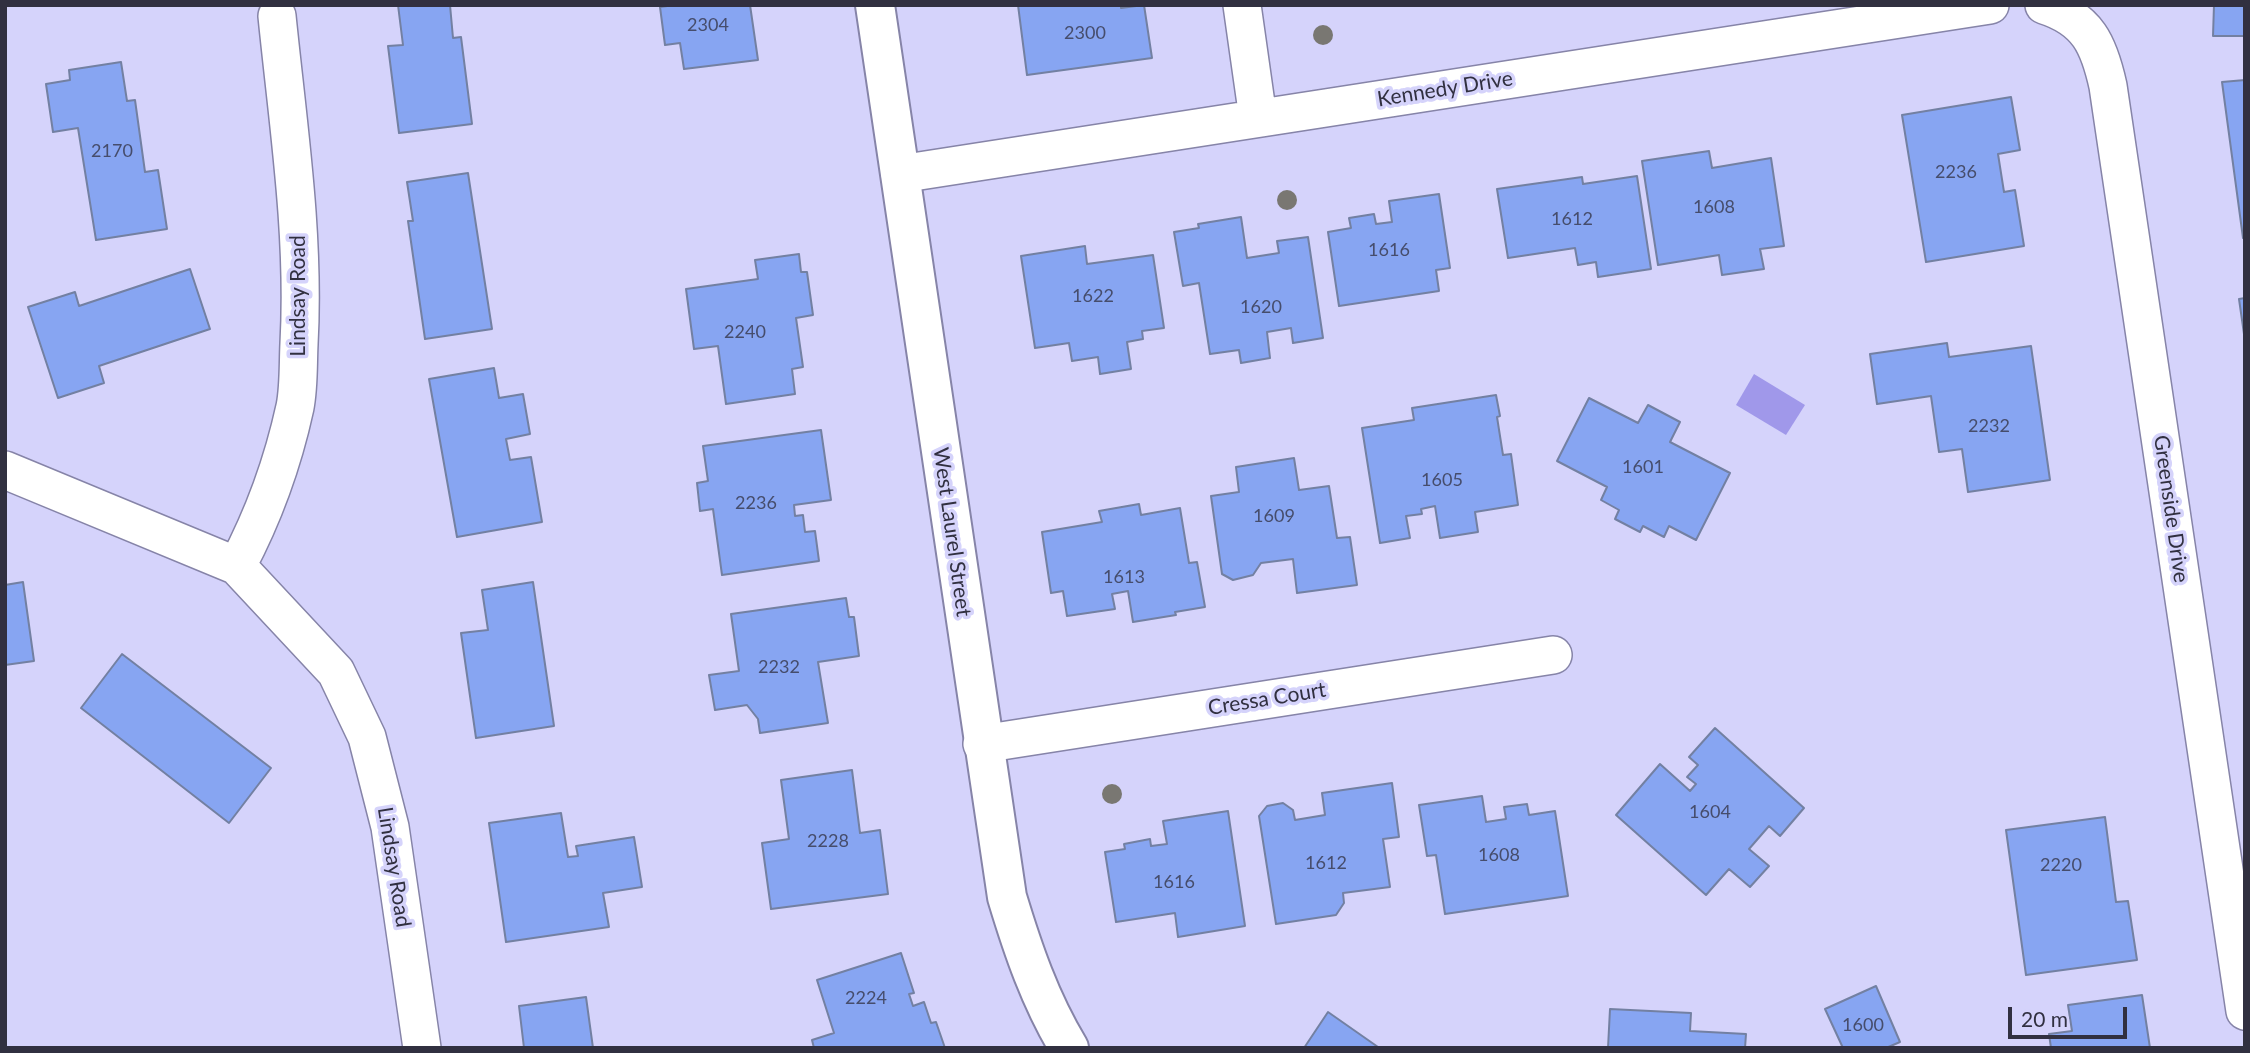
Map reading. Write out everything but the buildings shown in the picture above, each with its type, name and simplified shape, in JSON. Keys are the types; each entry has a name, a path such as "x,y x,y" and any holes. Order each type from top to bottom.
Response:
{"street":[{"name":"West Laurel Street","path":"875,5 982,744 1007,898 1026,961 1055,1025 1069,1048"},
{"path":"1242,5 1258,118"},
{"name":"Kennedy Drive","path":"900,174 1258,118 1828,17 1990,5"},
{"name":"Greenside Drive","path":"2058,11 2089,32 2101,57 2108,86 2245,1011"},
{"name":"Lindsay Road","path":"237,566 249,544 275,475 295,405 301,310 299,240 277,16"},
{"name":"Lindsay Road","path":"5,471 237,566 336,672 367,737 390,827 422,1048"},
{"name":"Cressa Court","path":"982,744 1553,655"}],"shaded area":[{"path":"1754,374 1805,405 1786,435 1736,405"}]}
